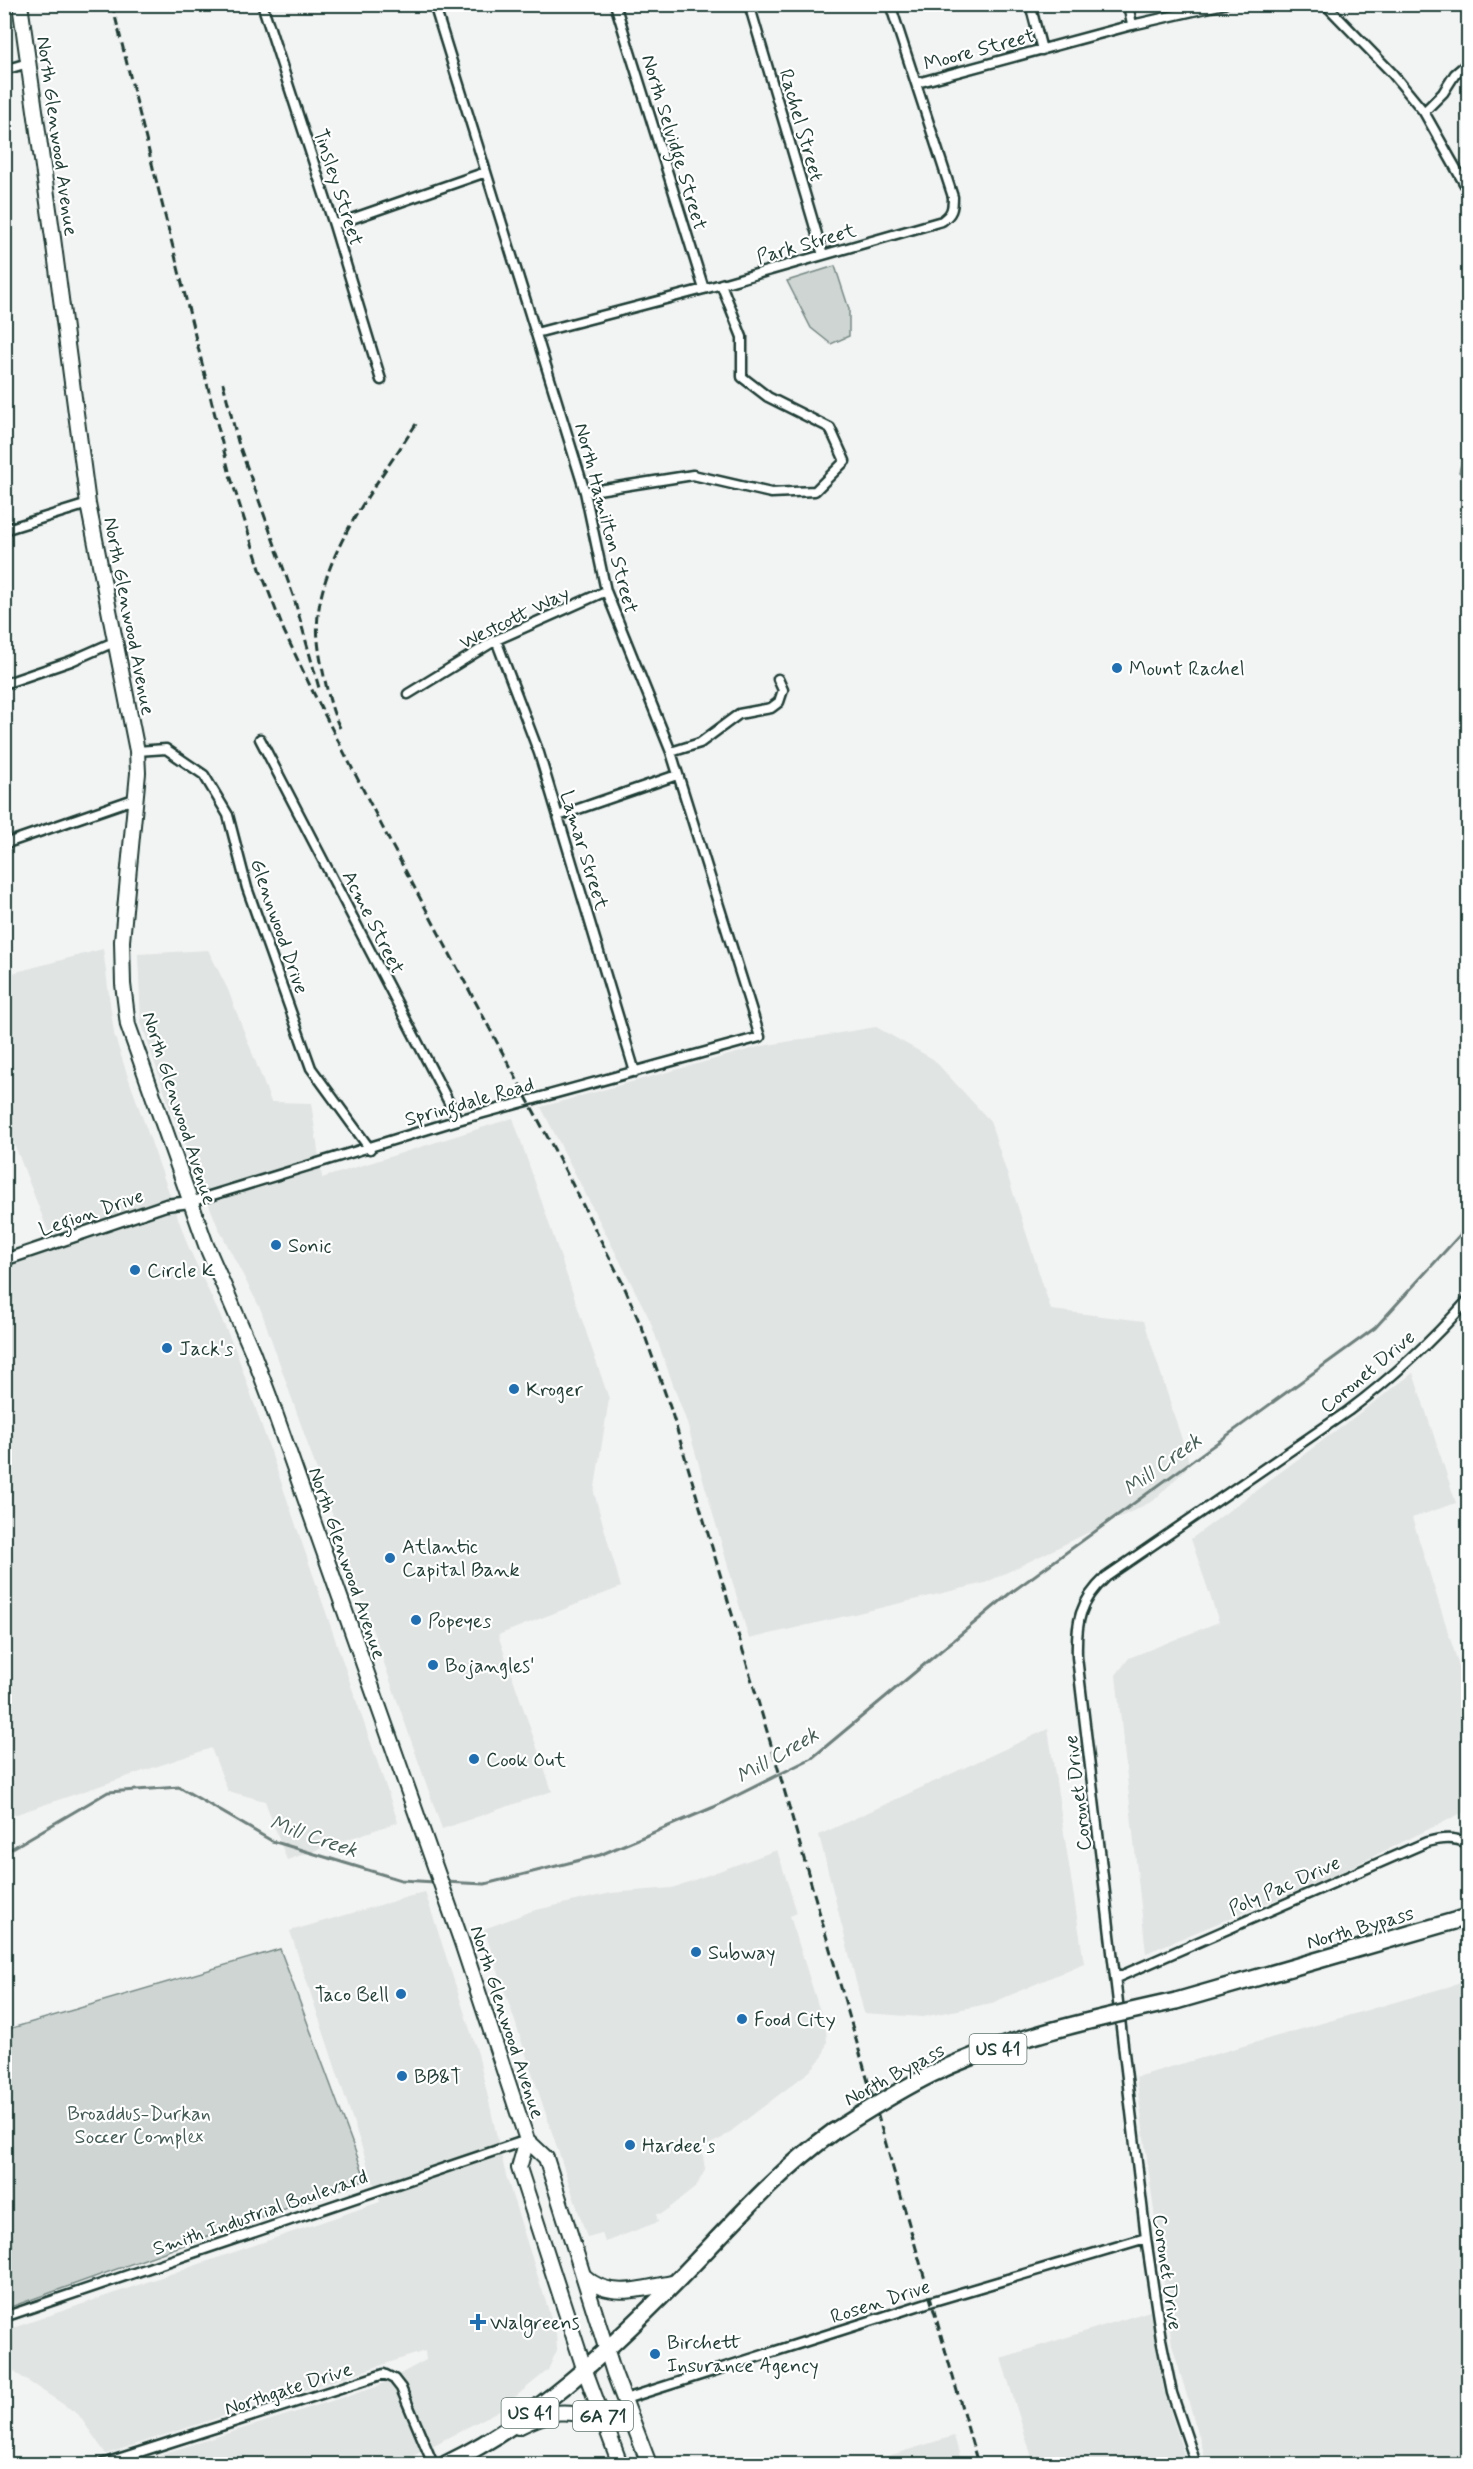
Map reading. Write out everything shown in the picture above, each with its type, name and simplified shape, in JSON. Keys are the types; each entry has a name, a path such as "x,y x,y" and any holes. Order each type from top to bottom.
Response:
{"highway":[{"name":"North Bypass","path":"446,2464 473,2452 529,2414 607,2350 676,2282 742,2211 802,2154 901,2090 933,2073 1017,2041 1176,2001 1468,1917"}],"main road":[{"name":"North Glenwood Avenue","path":"20,4 88,504 137,751 138,773 123,941 123,984 128,1025 206,1245 261,1374 462,1943 527,2140 546,2158 607,2350"},
{"name":"North Glenwood Avenue","path":"527,2140 519,2168 584,2368"},
{"path":"584,2276 591,2283 606,2290 626,2292 676,2282"},
{"name":"GA 71","path":"607,2350 649,2464"},
{"name":"GA 71","path":"584,2368 620,2464"},
{"path":"492,2439 553,2412 569,2411 604,2419"}],"street":[{"name":"Tinsley Street","path":"262,4 334,225 381,380"},
{"name":"North Hamilton Street","path":"434,4 585,492 606,591 671,752 760,1037"},
{"name":"North Selvidge Street","path":"615,4 704,289"},
{"name":"Rachel Street","path":"750,4 823,255"},
{"path":"890,4 917,83"},
{"path":"1030,4 1042,50"},
{"path":"1128,4 1132,25"},
{"name":"Moore Street","path":"917,83 1132,25 1224,4"},
{"path":"1325,4 1392,73 1424,112 1468,190"},
{"path":"4,70 28,63"},
{"path":"1424,112 1443,93 1455,74 1468,63"},
{"name":"Park Street","path":"536,333 704,289 942,221 953,209 953,197 917,83"},
{"path":"334,225 486,172"},
{"path":"585,492 693,475 771,493 814,491 845,460 830,428 768,398 742,377 742,337 721,284"},
{"path":"4,531 88,504"},
{"name":"Westcott Way","path":"408,694 496,640 606,591"},
{"name":"Lamar Street","path":"496,640 539,753 634,1072"},
{"path":"4,684 70,661 114,642"},
{"path":"671,752 700,743 739,714 771,708 779,702 783,690 778,679"},
{"name":"Acme Street","path":"260,739 458,1120"},
{"name":"Glennwood Drive","path":"137,751 166,749 204,775 228,815 247,888 311,1068 370,1149"},
{"path":"558,816 678,775"},
{"path":"4,844 134,799"},
{"name":"Springdale Road","path":"190,1202 370,1149 458,1120 760,1037"},
{"name":"Legion Drive","path":"4,1260 166,1205 190,1202"},
{"name":"Coronet Drive","path":"1196,2464 1172,2392 1161,2339 1146,2238 1077,1657 1077,1633 1084,1604 1093,1589 1106,1577 1348,1412 1382,1386 1412,1359 1468,1300"},
{"name":"Poly Pac Drive","path":"1116,1978 1427,1842 1454,1838 1468,1843"},
{"name":"Smith Industrial Boulevard","path":"4,2318 527,2140"},
{"name":"Rosen Drive","path":"625,2399 930,2302 1146,2238"},
{"name":"Northgate Drive","path":"102,2464 384,2374 402,2388 433,2464"}],"shaded area":[{"path":"103,949 114,1034 127,1074 188,1246 236,1351 398,1822 287,1860 265,1801 228,1791 211,1748 5,1818 5,1251 50,1236 5,1120 5,975"},
{"path":"208,950 228,990 271,1102 311,1103 322,1178 513,1118 609,1399 594,1493 621,1587 498,1635 552,1791 442,1829 261,1310 218,1227 171,1111 141,1022 138,954"},
{"path":"876,1027 933,1059 990,1121 1051,1310 1144,1321 1190,1465 1153,1501 985,1583 749,1639 686,1420 649,1318 541,1107 762,1046"},
{"path":"1413,1373 1456,1503 1412,1518 1468,1695 1468,1810 1339,1873 1146,1953 1116,1675 1129,1658 1219,1622 1191,1539"},
{"path":"1048,1729 1084,1963 992,2003 923,2017 864,2013 819,1835"},
{"path":"777,1850 797,1913 790,1916 826,2031 827,2042 823,2056 810,2071 722,2138 702,2148 705,2170 696,2187 663,2213 656,2214 658,2222 605,2242 602,2233 587,2237 484,1929 532,1911 611,1893 672,1888"},
{"path":"425,1892 478,2054 506,2176 556,2334 557,2350 548,2370 498,2411 398,2464 130,2464 376,2387 426,2360 425,2351 106,2454 78,2414 5,2366 4,2331 380,2202 290,1931"},
{"path":"1468,1981 1468,2464 1207,2464 1172,2345 1136,2077"},
{"path":"1150,2311 1164,2391 1187,2464 1034,2464 1001,2358"},
{"path":"954,2436 962,2464 862,2464"}],"green space":[{"path":"835,266 849,309 849,336 831,344 811,328 787,281"},
{"path":"1468,438 1468,479 1459,472"},
{"name":"Broaddus-Durkan Soccer Complex","path":"280,1949 366,2180 5,2309 5,2030"}],"waterway":[{"name":"Mill Creek","path":"444,1882 485,1884 600,1855 714,1807 812,1758 1009,1594 1375,1328 1468,1226"},
{"name":"Mill Creek","path":"4,1853 108,1792 179,1787 272,1841 401,1880 435,1882"}],"railway":[{"path":"112,4 230,475 261,572 284,631 388,838 563,1166 624,1286 644,1333 671,1410 775,1758 978,2464"},
{"path":"223,383 238,442 294,598 319,688"},
{"path":"340,728 329,696 318,642 318,616 325,583 333,559 358,512 416,424"}],"place":[{"name":"Mount Rachel","path":"1117,668"},
{"name":"Sonic","path":"276,1245"},
{"name":"Circle K","path":"135,1270"},
{"name":"Jack's","path":"167,1348"},
{"name":"Kroger","path":"514,1389"},
{"name":"Atlantic Capital Bank","path":"390,1558"},
{"name":"Popeyes","path":"416,1620"},
{"name":"Bojangles'","path":"433,1665"},
{"name":"Cook Out","path":"474,1759"},
{"name":"Subway","path":"696,1952"},
{"name":"Taco Bell","path":"401,1994"},
{"name":"Food City","path":"742,2019"},
{"name":"BB&T","path":"402,2076"},
{"name":"Hardee's","path":"630,2145"},
{"name":"Walgreens","path":"478,2322"},
{"name":"Birchett Insurance Agency","path":"655,2354"}]}
